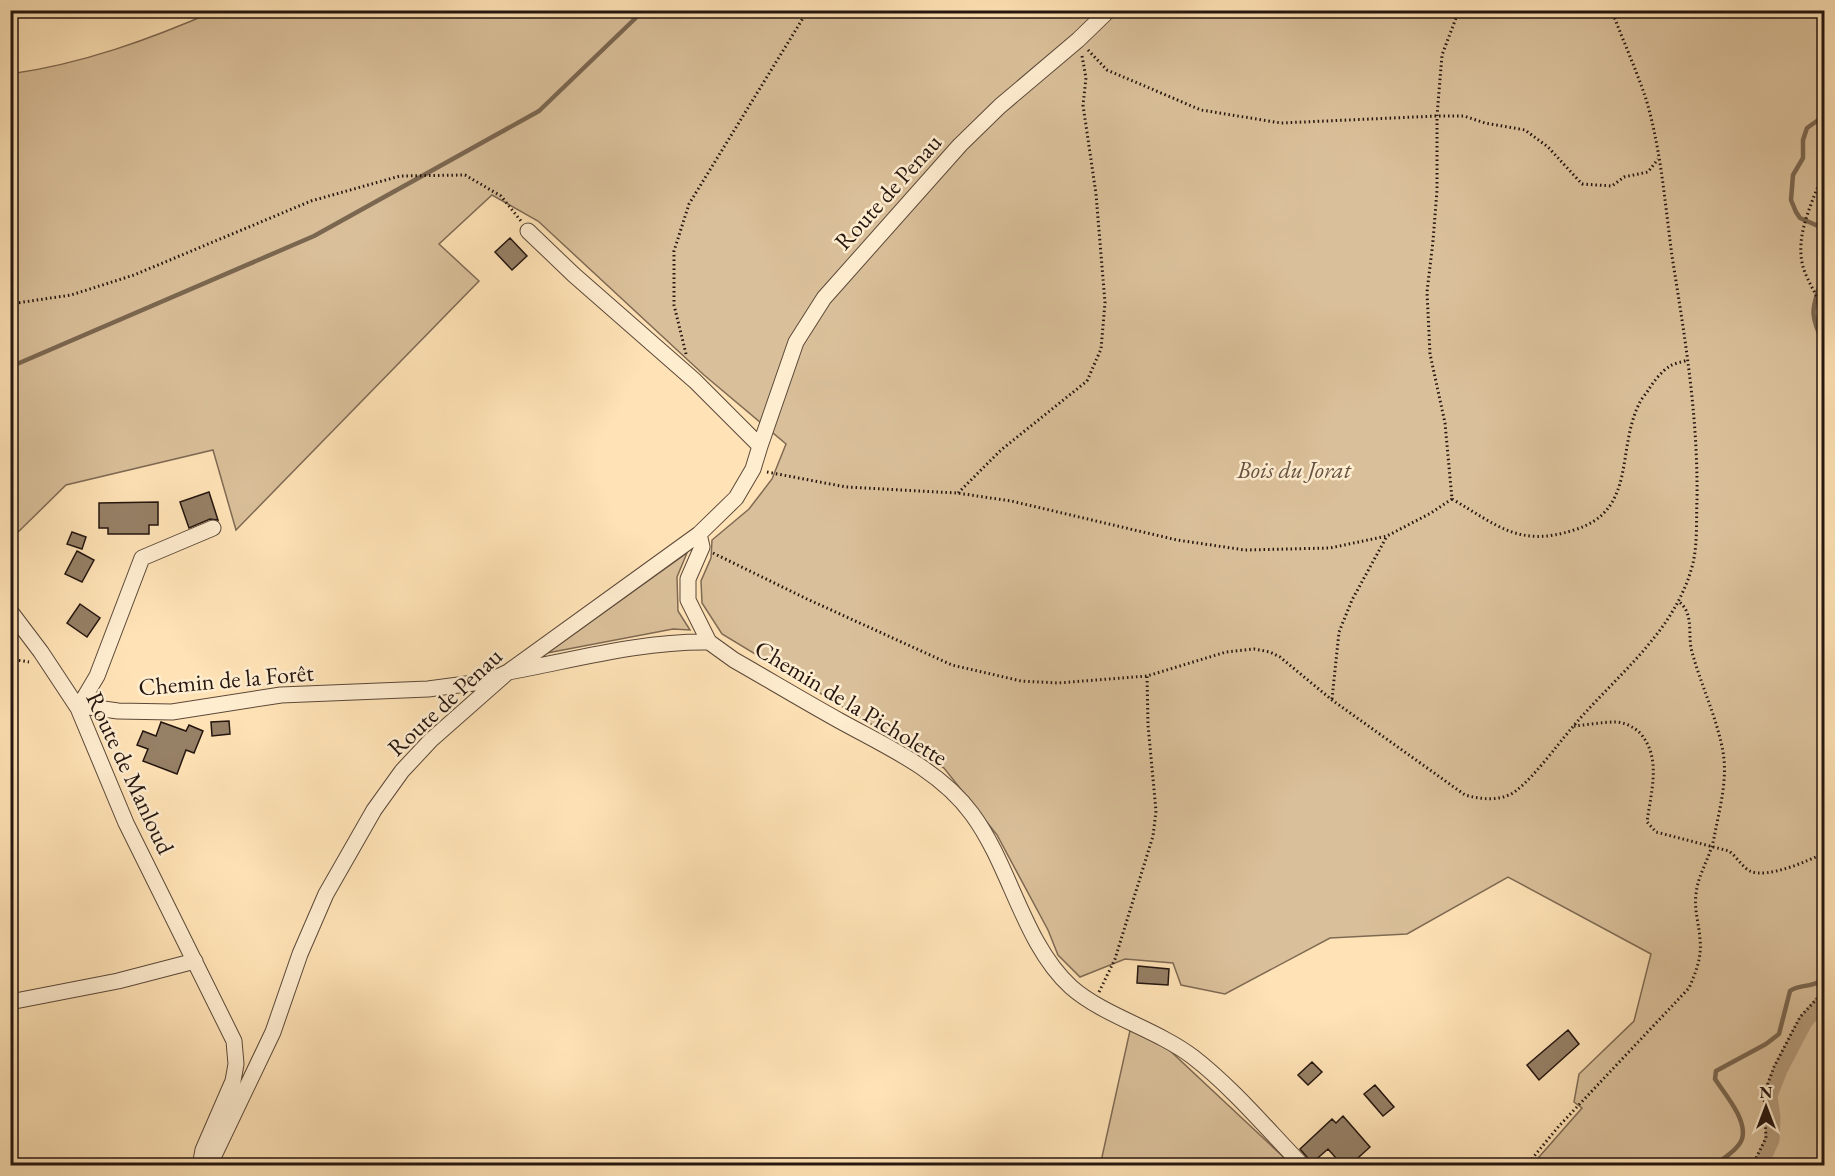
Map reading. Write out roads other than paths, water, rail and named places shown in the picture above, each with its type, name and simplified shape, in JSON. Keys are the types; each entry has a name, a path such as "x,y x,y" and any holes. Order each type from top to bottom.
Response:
{"street":[{"name":"Route de Penau","path":"209,1166 273,1032 300,954 326,894 374,810 402,771 431,740 508,672 700,540 736,498 753,470 796,342 824,298 960,145 1000,106 1078,40 1109,10"},
{"path":"528,231 574,275 695,381 760,446"},
{"path":"78,708 97,676 142,558 213,528"},
{"path":"508,672 675,641 709,642 690,606 687,593 688,579 700,540"},
{"name":"Route de Manloud","path":"10,611 41,652 78,708 126,823 230,1030 236,1055 233,1081 203,1150 200,1166"},
{"name":"Chemin de la Picholette","path":"709,642 734,660 907,758 953,791 986,835 1035,937 1050,962 1071,986 1094,1004 1154,1032 1192,1057 1226,1086 1303,1166"},
{"name":"Chemin de la Forêt","path":"78,708 172,712 281,695 428,689 489,681 508,672"},
{"path":"10,1002 118,981 195,962"}],"waterway":[{"path":"10,367 314,236 539,111 644,10"},
{"path":"1824,116 1807,128 1803,140 1803,158 1793,175 1791,200 1800,218 1818,226 1824,232"},
{"path":"1824,269 1814,306 1815,322 1824,344"},
{"path":"1714,1166 1737,1147 1743,1132 1734,1107 1715,1079 1716,1071 1766,1044 1779,1034 1790,991 1819,982 1824,965"},
{"path":"1760,1166 1772,1140 1773,1117 1770,1096 1780,1070 1805,1022 1824,1000"}],"park label":[{"name":"Bois du Jorat","path":"1294,470"}]}
